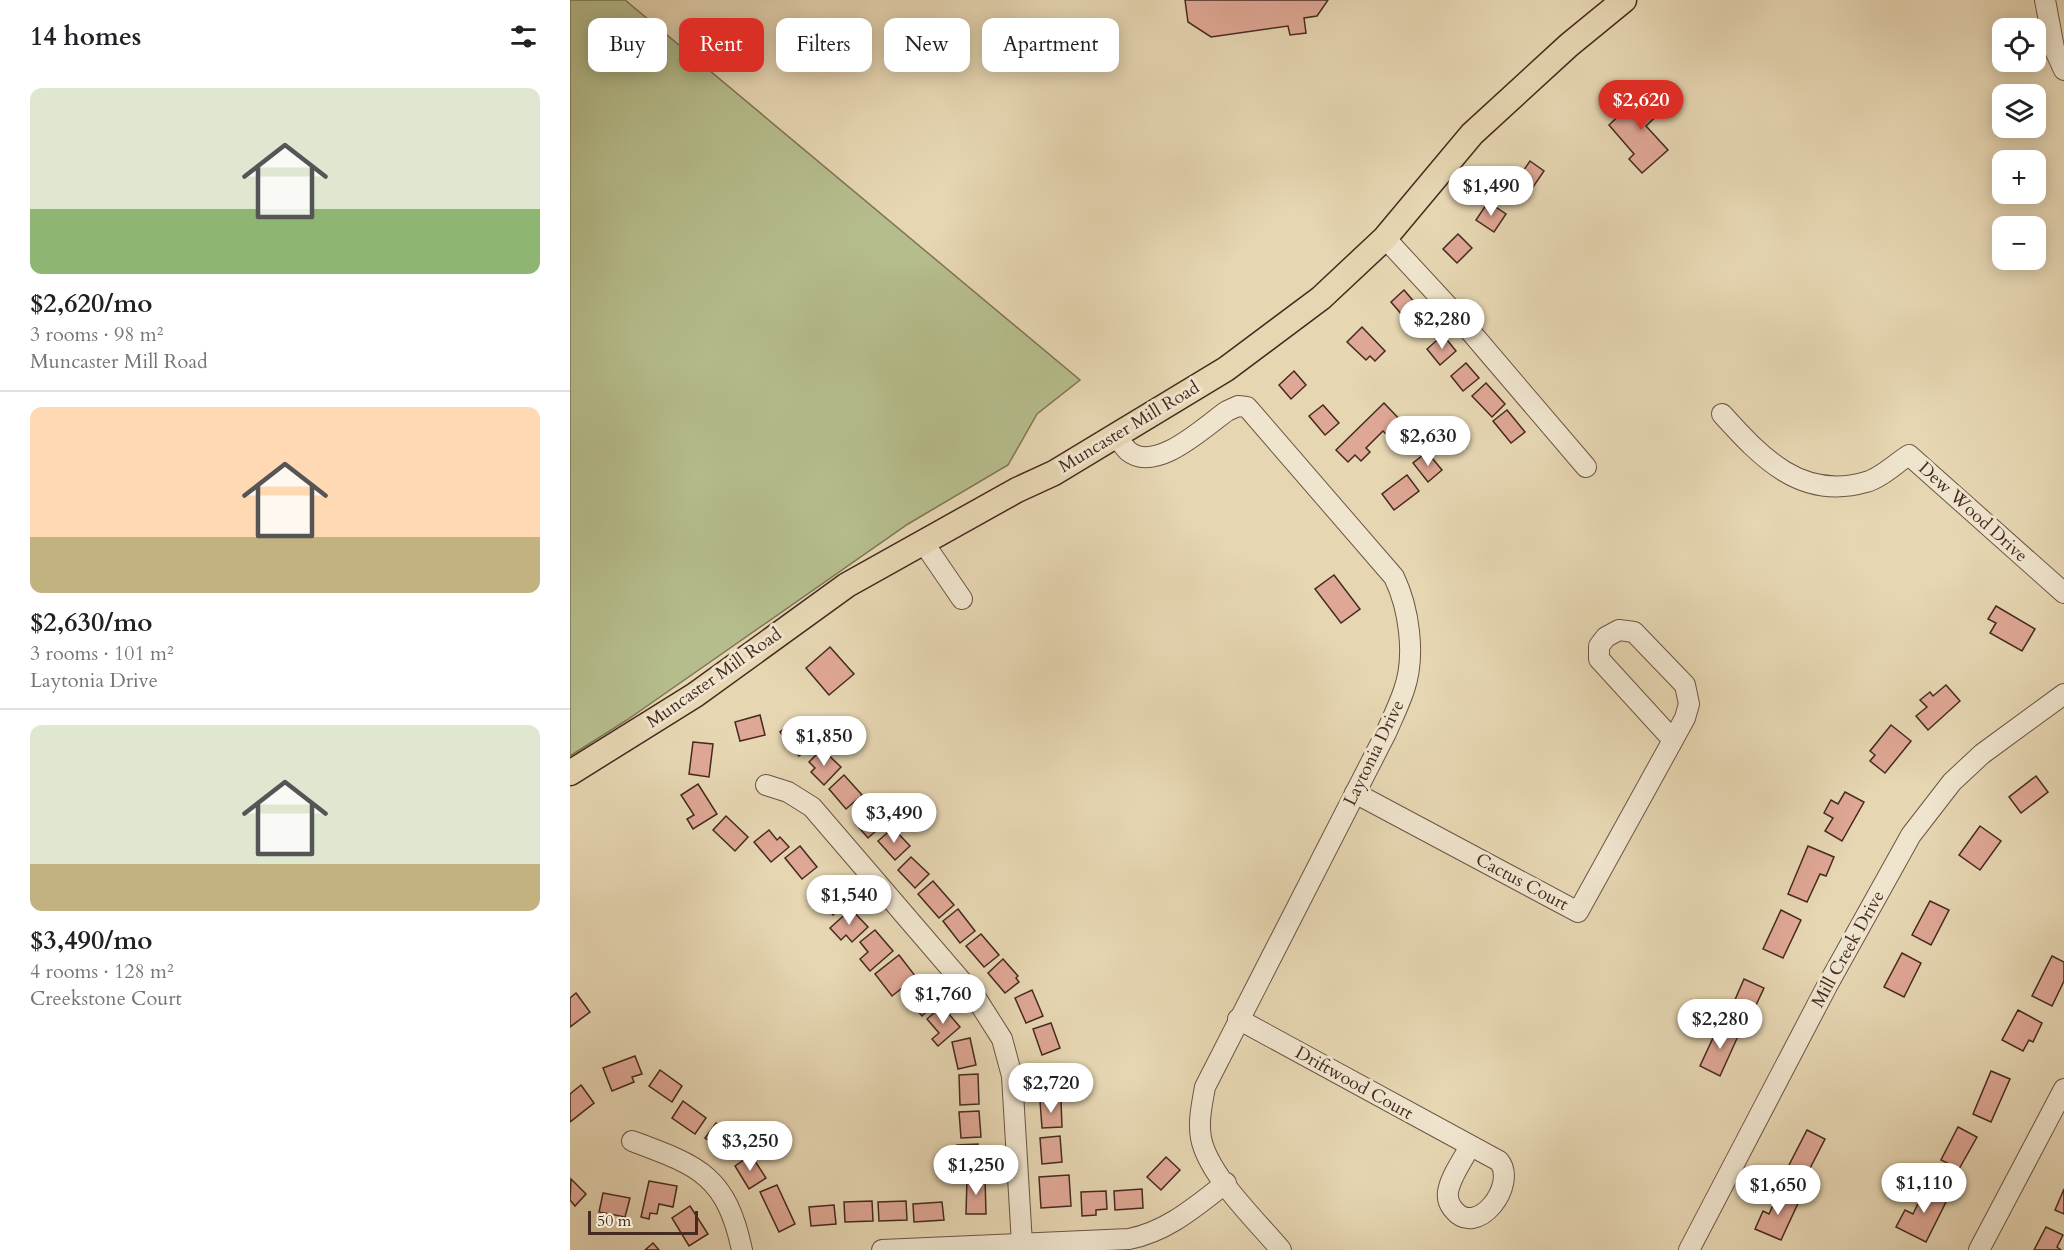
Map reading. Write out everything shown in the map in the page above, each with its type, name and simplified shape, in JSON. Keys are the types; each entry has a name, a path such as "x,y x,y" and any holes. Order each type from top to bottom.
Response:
{"main road":[{"name":"Muncaster Mill Road","path":"570,773 695,694 847,585 1017,490 1054,473 1226,369 1321,298 1385,238 1472,134 1569,45 1624,0"}],"street":[{"path":"2045,0 2054,48 2064,70"},
{"path":"1385,238 1458,317 1586,467"},
{"name":"Laytonia Drive","path":"1116,436 1129,451 1143,458 1157,457 1227,411 1239,406 1247,407 1394,577 1407,610 1410,648 1405,688 1374,758 1204,1087 1200,1114 1201,1138 1206,1153 1226,1183 1281,1250"},
{"name":"Dew Wood Drive","path":"1722,414 1761,457 1782,472 1825,486 1868,482 1909,455 2064,593"},
{"path":"923,542 962,598"},
{"name":"Cactus Court","path":"1355,793 1578,912 1674,740 1686,718 1689,704 1684,685 1634,632 1619,630 1606,637 1599,646 1599,659 1674,740"},
{"name":"Mill Creek Drive","path":"1689,1250 1827,986 1911,835 1952,782 1982,754 2064,694"},
{"path":"766,785 789,792 812,807 976,998 994,1023 1002,1039 1012,1076 1022,1244"},
{"name":"Driftwood Court","path":"1238,1019 1470,1146"},
{"path":"1979,1250 2064,1089"},
{"path":"632,1141 685,1161 715,1184 735,1218 742,1250"},
{"path":"882,1250 1129,1239 1149,1235 1176,1221 1226,1183"}],"green space":[{"path":"570,0 625,0 647,18 588,18 588,72 667,72 667,35 679,45 679,72 711,72 1080,380 1037,414 1008,465 908,524 627,720 570,756"}],"building":[{"path":"1185,0 1328,0 1317,16 1304,18 1306,33 1290,35 1288,26 1211,37 1188,22"},
{"path":"1654,90 1669,104 1646,126 1668,150 1642,173 1629,159 1634,154 1609,125 1628,107 1632,111"},
{"path":"1530,161 1544,171 1531,190 1517,180"},
{"path":"1488,202 1506,214 1494,232 1476,220"},
{"path":"1458,234 1472,248 1457,263 1443,249"},
{"path":"1404,290 1428,318 1415,330 1391,302"},
{"path":"1362,327 1385,351 1375,361 1370,356 1366,360 1347,342"},
{"path":"1443,335 1456,351 1440,365 1427,349"},
{"path":"1466,363 1479,378 1463,391 1451,376"},
{"path":"1294,371 1306,385 1291,399 1279,385"},
{"path":"1486,383 1505,404 1492,417 1472,396"},
{"path":"1384,403 1404,424 1390,438 1383,431 1366,448 1370,452 1361,461 1355,455 1348,462 1336,450"},
{"path":"1323,405 1339,423 1325,435 1309,416"},
{"path":"1507,410 1525,432 1511,443 1493,421"},
{"path":"1427,452 1442,470 1428,482 1413,463"},
{"path":"1407,475 1419,491 1394,510 1382,494"},
{"path":"1334,575 1360,609 1341,623 1315,589"},
{"path":"1996,606 2035,629 2022,651 1990,633 1996,623 1988,619"},
{"path":"830,647 854,674 829,695 806,668"},
{"path":"1946,685 1960,701 1928,730 1916,716 1927,707 1920,700 1930,692 1933,696"},
{"path":"760,715 765,735 740,741 735,722"},
{"path":"798,718 808,731 815,726 824,737 799,756 780,732"},
{"path":"1891,725 1911,741 1885,773 1870,761 1875,755 1870,751"},
{"path":"693,742 713,744 709,777 689,774"},
{"path":"822,749 841,767 824,785 811,772 815,768 809,762"},
{"path":"844,775 862,795 846,809 829,789"},
{"path":"2036,776 2048,792 2021,813 2009,797"},
{"path":"698,784 717,814 693,829 687,819 694,815 681,795"},
{"path":"1845,792 1864,802 1842,841 1825,831 1833,818 1824,813 1831,800 1838,804"},
{"path":"868,802 886,822 868,838 856,824 861,820 855,813"},
{"path":"726,816 748,837 735,851 713,830"},
{"path":"1980,826 2001,841 1980,870 1959,855"},
{"path":"893,828 910,846 895,860 878,841"},
{"path":"769,830 777,840 780,837 789,847 771,862 754,842"},
{"path":"800,846 817,867 802,879 785,858"},
{"path":"1808,846 1834,857 1826,876 1820,874 1807,902 1788,894"},
{"path":"911,857 929,874 915,888 898,870"},
{"path":"933,881 954,905 939,918 918,894"},
{"path":"831,882 848,901 833,915 816,896"},
{"path":"1930,901 1949,910 1931,945 1912,935"},
{"path":"851,909 868,927 852,942 846,935 841,940 830,928"},
{"path":"958,909 975,931 960,943 943,921"},
{"path":"1781,910 1801,920 1783,958 1763,949"},
{"path":"875,930 893,951 870,971 860,959 868,952 860,942"},
{"path":"981,934 999,955 984,967 966,946"},
{"path":"1902,953 1921,963 1904,997 1884,987"},
{"path":"899,955 916,977 892,996 875,974"},
{"path":"2052,956 2064,962 2064,981 2052,1006 2032,996"},
{"path":"1003,959 1018,976 1016,978 1019,982 1005,993 988,973"},
{"path":"1744,979 1764,988 1750,1018 1731,1009"},
{"path":"918,982 936,1003 922,1016 903,994"},
{"path":"1032,990 1043,1016 1026,1023 1015,998"},
{"path":"576,993 590,1012 570,1027 570,998"},
{"path":"942,1006 960,1027 938,1046 932,1039 939,1033 927,1019"},
{"path":"2018,1010 2042,1023 2033,1042 2029,1040 2023,1051 2002,1040"},
{"path":"1051,1023 1060,1048 1042,1055 1033,1029"},
{"path":"1719,1025 1739,1034 1720,1076 1700,1066"},
{"path":"970,1038 976,1065 958,1069 952,1042"},
{"path":"635,1056 642,1074 632,1077 634,1082 612,1091 603,1068"},
{"path":"1039,1064 1072,1064 1072,1076 1063,1076 1063,1090 1044,1091 1043,1079 1039,1079"},
{"path":"660,1070 682,1086 672,1102 649,1086"},
{"path":"1991,1071 2010,1079 1991,1122 1973,1114"},
{"path":"978,1074 979,1104 960,1105 959,1075"},
{"path":"581,1085 594,1103 570,1122 570,1094"},
{"path":"683,1101 706,1118 695,1134 672,1118"},
{"path":"1040,1101 1061,1101 1062,1127 1042,1128"},
{"path":"979,1111 981,1137 961,1138 959,1112"},
{"path":"716,1123 734,1135 738,1130 745,1135 731,1156 705,1138"},
{"path":"1958,1127 1977,1137 1959,1169 1941,1160"},
{"path":"1807,1130 1825,1139 1805,1178 1787,1169"},
{"path":"1060,1136 1062,1162 1042,1164 1040,1138"},
{"path":"978,1144 979,1169 959,1170 957,1145"},
{"path":"751,1155 766,1178 749,1189 735,1166"},
{"path":"1166,1157 1180,1170 1161,1190 1147,1177"},
{"path":"1069,1175 1071,1206 1041,1208 1039,1177"},
{"path":"967,1178 985,1178 986,1214 966,1214"},
{"path":"571,1179 586,1194 575,1206 570,1200"},
{"path":"649,1181 677,1186 673,1207 659,1204 657,1214 650,1213 649,1219 641,1217"},
{"path":"777,1185 795,1224 779,1232 760,1192"},
{"path":"1927,1185 1949,1196 1926,1242 1896,1227 1905,1210 1913,1214"},
{"path":"1142,1189 1143,1208 1115,1210 1114,1191"},
{"path":"2064,1189 2064,1214 2055,1210"},
{"path":"1780,1190 1800,1199 1781,1240 1755,1229 1763,1211 1769,1214"},
{"path":"1106,1191 1107,1209 1096,1210 1096,1215 1082,1216 1081,1192"},
{"path":"603,1193 630,1198 625,1217 599,1212"},
{"path":"872,1201 873,1221 845,1222 844,1202"},
{"path":"906,1201 907,1220 879,1221 878,1202"},
{"path":"942,1202 944,1220 914,1222 913,1204"},
{"path":"834,1205 836,1224 811,1226 809,1207"},
{"path":"690,1206 708,1234 689,1246 672,1218"},
{"path":"2046,1227 2063,1235 2057,1247 2061,1250 2034,1250"},
{"path":"653,1243 659,1250 645,1250"}]}
